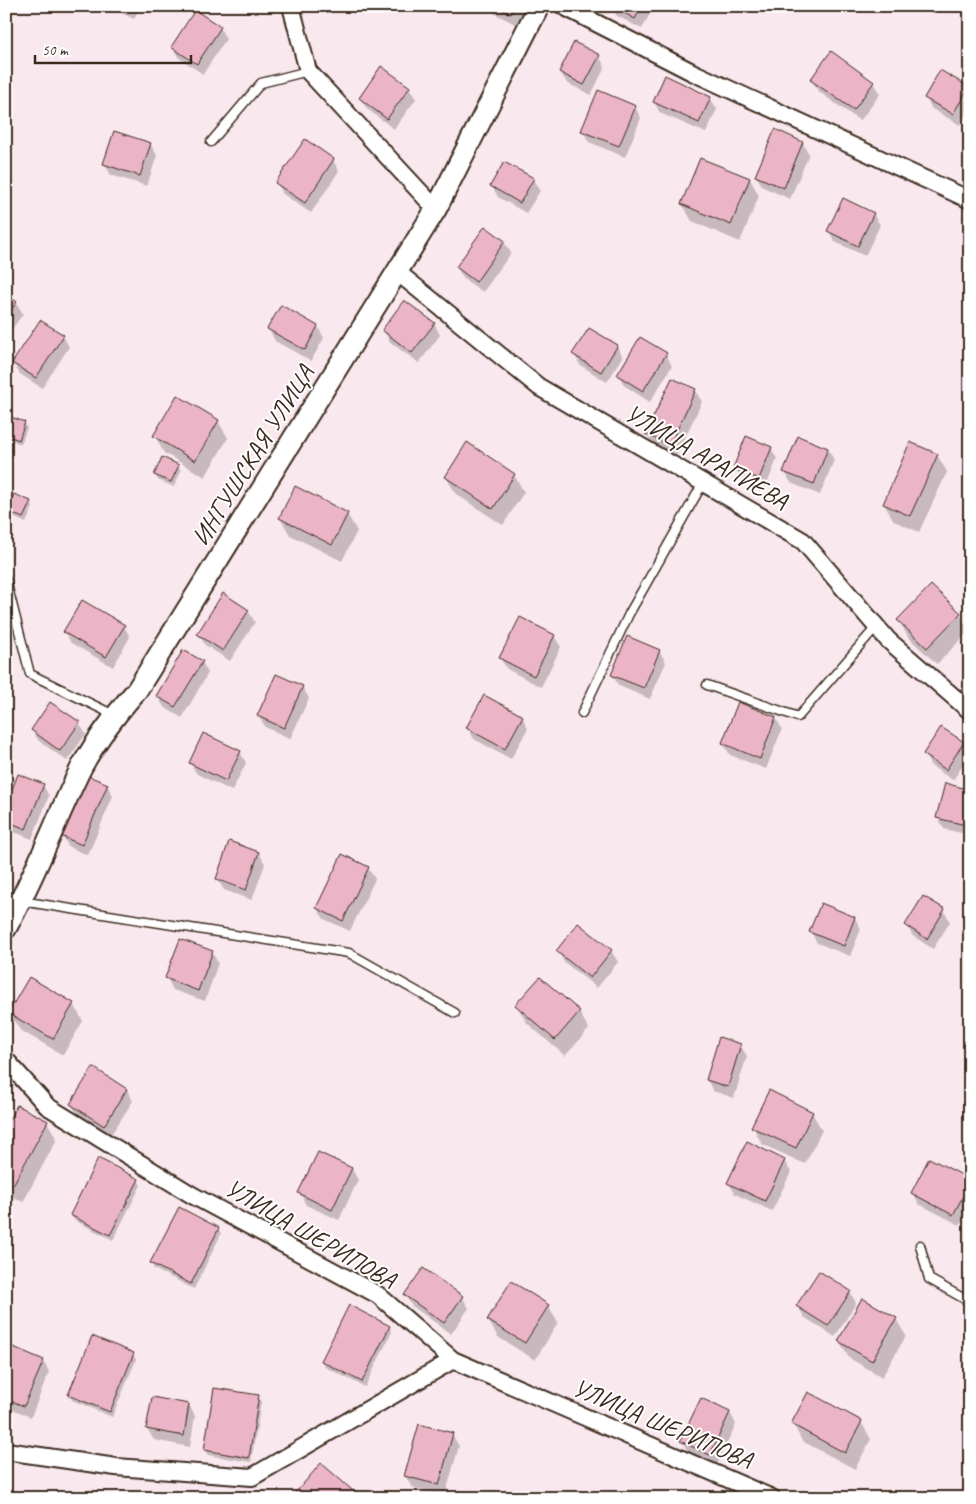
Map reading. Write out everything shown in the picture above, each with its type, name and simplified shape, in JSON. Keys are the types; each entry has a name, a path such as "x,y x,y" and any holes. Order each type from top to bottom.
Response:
{"street":[{"path":"291,6 308,71 436,209"},
{"name":"ИНГУШСКАЯ УЛИЦА","path":"6,928 21,901 82,767 114,715 137,690 436,209 539,6"},
{"path":"563,6 692,72 970,200"},
{"name":"УЛИЦА АРАПИЕВА","path":"396,271 539,387 803,541 888,640 970,711"},
{"name":"УЛИЦА ШЕРИПОВА","path":"6,1060 47,1106 192,1195 378,1295 452,1360 772,1498"},
{"path":"6,1450 116,1467 252,1477 452,1360"}],"lane":[{"path":"211,142 261,83 308,71"},
{"path":"582,713 629,614 703,483"},
{"path":"6,580 30,674 114,715"},
{"path":"706,685 798,717 876,627"},
{"path":"21,901 349,953 455,1013"},
{"path":"920,1245 929,1280 970,1302"}],"building":[{"path":"495,6 515,6 511,14"},
{"path":"612,6 642,6 635,19"},
{"path":"195,10 221,27 197,64 171,47"},
{"path":"574,42 600,55 584,85 559,72"},
{"path":"831,51 874,82 854,110 810,80"},
{"path":"381,66 410,87 387,119 359,98"},
{"path":"940,70 969,87 953,114 924,98"},
{"path":"665,75 711,97 699,123 653,102"},
{"path":"598,90 636,106 619,146 581,131"},
{"path":"775,129 803,142 784,188 755,176"},
{"path":"114,131 151,143 140,176 103,164"},
{"path":"305,139 334,159 305,203 275,183"},
{"path":"700,158 750,178 731,225 681,204"},
{"path":"504,162 534,178 520,203 490,186"},
{"path":"843,198 874,213 858,246 827,231"},
{"path":"485,226 505,241 476,282 456,267"},
{"path":"6,294 17,302 6,317"},
{"path":"404,300 435,323 412,353 382,330"},
{"path":"281,305 318,326 305,350 267,329"},
{"path":"40,320 64,335 36,378 12,363"},
{"path":"589,328 618,345 601,372 572,354"},
{"path":"640,337 667,353 643,391 617,375"},
{"path":"672,378 696,389 670,445 645,434"},
{"path":"177,395 219,420 195,461 153,436"},
{"path":"8,416 25,422 19,440 6,435 6,420"},
{"path":"746,436 772,447 759,479 733,468"},
{"path":"798,436 828,448 814,484 783,472"},
{"path":"467,442 515,474 493,509 445,477"},
{"path":"910,442 938,454 910,516 883,504"},
{"path":"162,457 179,465 171,482 154,475"},
{"path":"295,486 348,513 332,545 279,518"},
{"path":"14,494 31,501 23,518 6,511"},
{"path":"931,585 961,613 927,648 897,620"},
{"path":"223,593 249,610 223,651 197,634"},
{"path":"82,600 125,625 106,657 63,632"},
{"path":"520,617 555,635 534,676 499,658"},
{"path":"627,636 660,650 644,688 611,675"},
{"path":"183,650 203,661 175,707 156,696"},
{"path":"276,674 303,686 284,728 257,716"},
{"path":"484,695 523,716 505,749 466,728"},
{"path":"50,702 80,722 60,751 31,730"},
{"path":"738,702 776,717 760,759 722,743"},
{"path":"941,727 964,742 946,770 923,754"},
{"path":"203,733 241,751 226,781 189,763"},
{"path":"18,774 44,784 26,829 6,821 6,805"},
{"path":"86,775 108,784 82,845 61,836"},
{"path":"945,783 970,790 970,826 936,818"},
{"path":"229,841 259,852 246,890 216,879"},
{"path":"342,854 369,867 343,921 316,908"},
{"path":"923,896 945,909 927,939 905,925"},
{"path":"821,903 855,917 844,946 809,932"},
{"path":"578,923 612,950 590,978 556,951"},
{"path":"180,939 213,951 198,991 165,978"},
{"path":"29,977 74,1003 53,1039 8,1013"},
{"path":"540,977 580,1011 555,1040 515,1005"},
{"path":"719,1037 741,1044 728,1087 706,1080"},
{"path":"93,1067 127,1089 104,1126 70,1104"},
{"path":"769,1090 813,1112 796,1148 751,1127"},
{"path":"17,1105 48,1121 13,1185 6,1182 6,1125"},
{"path":"747,1141 785,1160 765,1201 727,1183"},
{"path":"318,1152 352,1168 332,1210 298,1193"},
{"path":"98,1158 139,1179 110,1235 70,1215"},
{"path":"929,1158 970,1179 970,1183 953,1215 911,1193"},
{"path":"179,1207 219,1228 191,1284 150,1263"},
{"path":"423,1268 463,1296 444,1323 404,1295"},
{"path":"819,1271 851,1291 828,1326 796,1306"},
{"path":"511,1281 549,1305 525,1343 487,1320"},
{"path":"862,1298 897,1318 872,1361 838,1341"},
{"path":"349,1305 390,1326 362,1382 321,1361"},
{"path":"92,1336 134,1353 110,1412 68,1395"},
{"path":"11,1346 44,1360 24,1406 6,1399 6,1357"},
{"path":"214,1388 259,1395 249,1458 204,1450"},
{"path":"808,1392 862,1421 845,1453 791,1424"},
{"path":"152,1397 189,1404 184,1436 146,1429"},
{"path":"701,1398 730,1412 710,1455 680,1441"},
{"path":"419,1424 453,1433 439,1485 404,1476"},
{"path":"321,1463 359,1496 357,1498 291,1498"}]}
